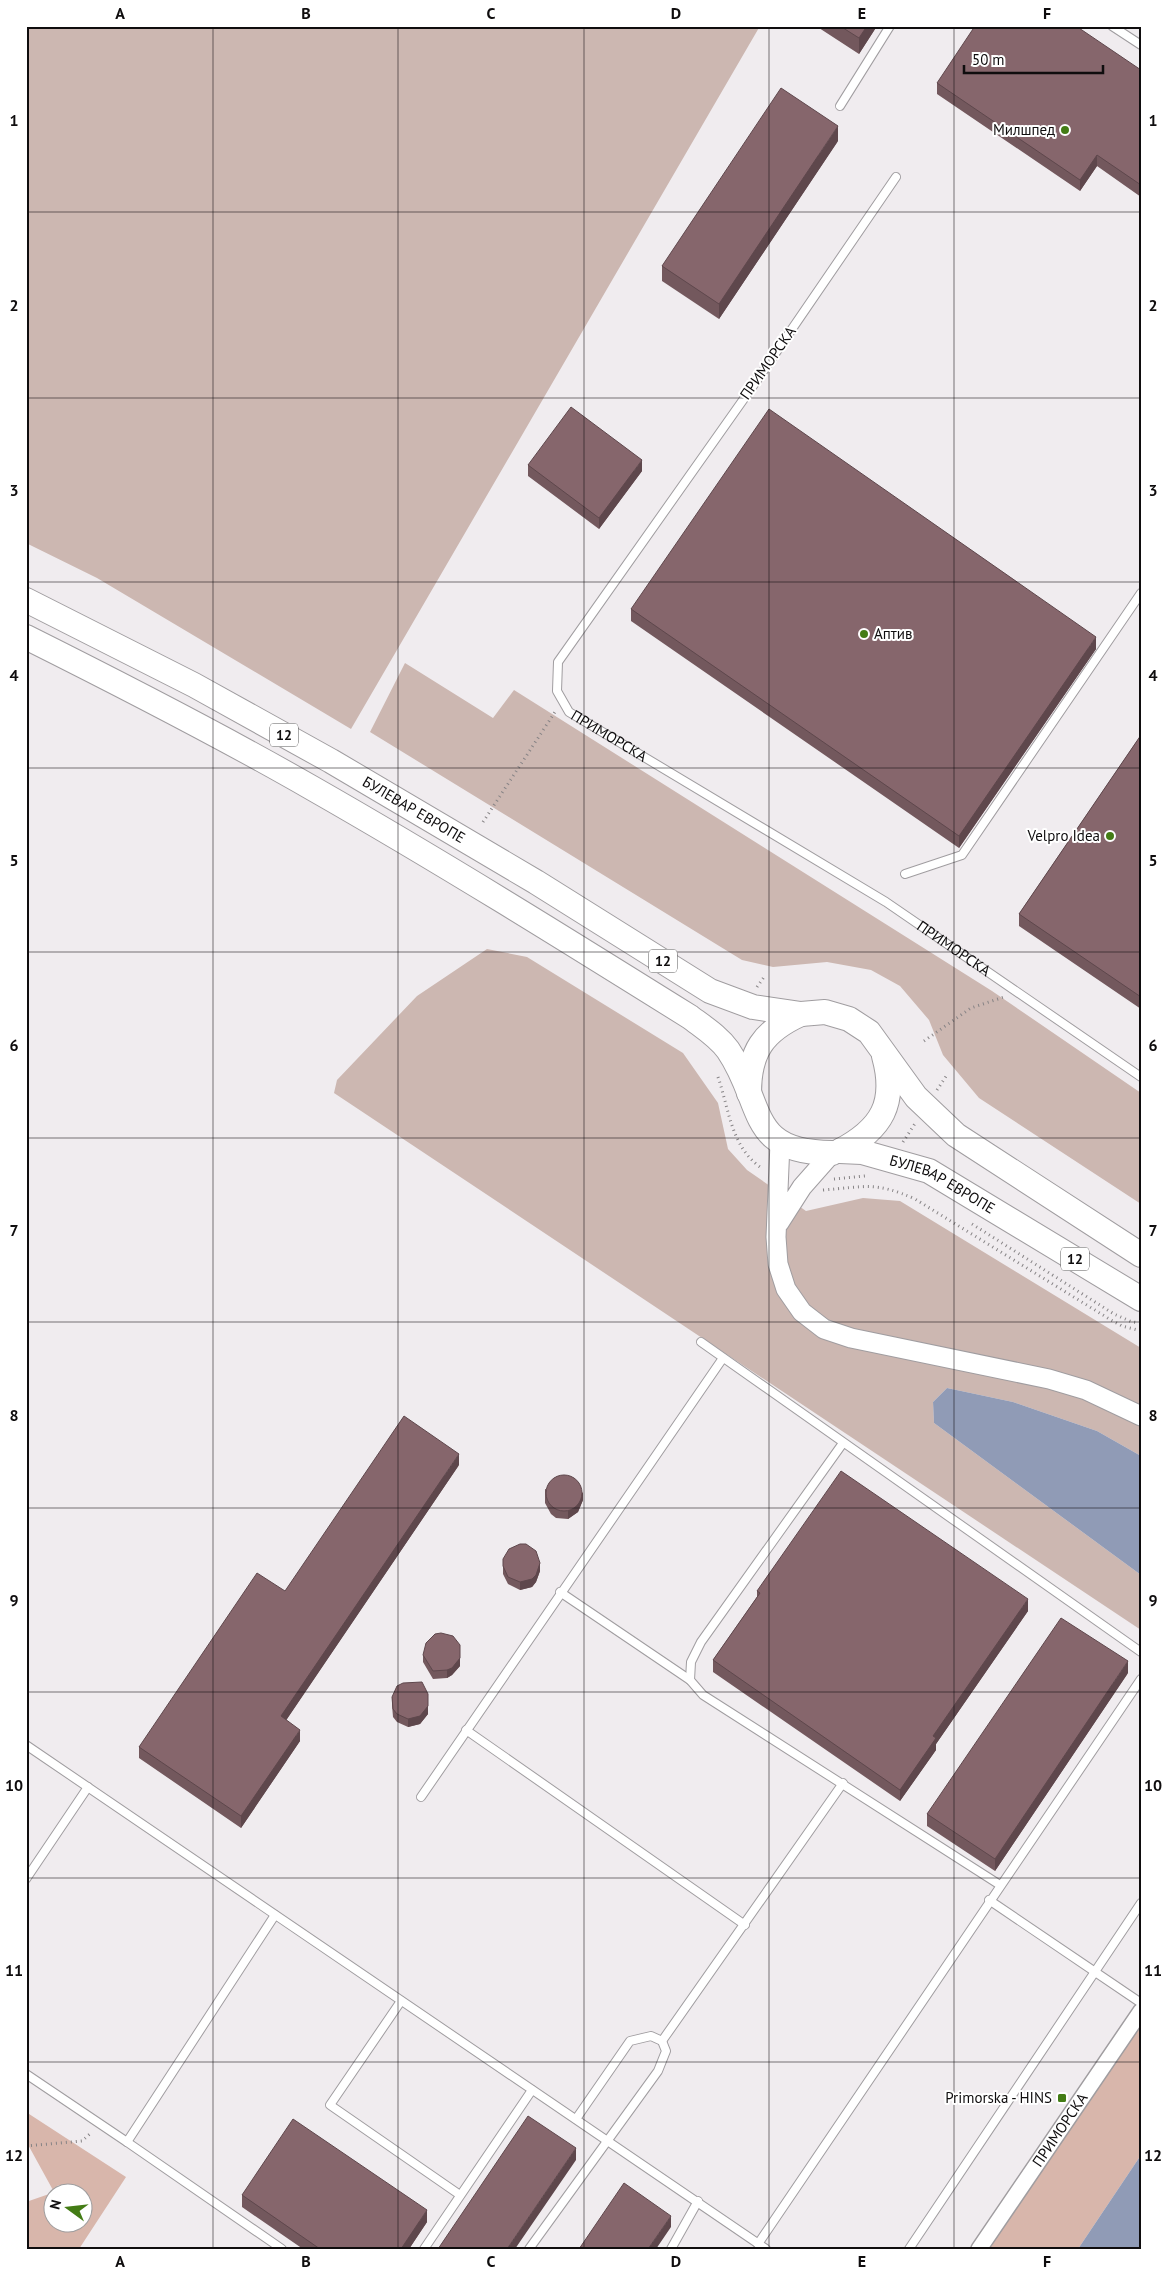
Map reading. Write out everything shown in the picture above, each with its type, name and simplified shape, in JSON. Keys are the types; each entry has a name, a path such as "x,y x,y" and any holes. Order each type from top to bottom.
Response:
{"main road":[{"name":"БУЛЕВАР ЕВРОПЕ","path":"26,600 194,685 331,761 536,882 710,991 753,1007 801,1014 825,1012 849,1018 869,1032 916,1097 956,1135 1141,1255"},
{"name":"БУЛЕВАР ЕВРОПЕ","path":"26,637 174,712 311,787 516,908 690,1017 711,1032 727,1049 749,1093 756,1116 767,1131 780,1143 811,1153 862,1152 929,1171 1141,1299"},
{"name":"БУЛЕВАР ЕВРОПЕ","path":"749,1093 749,1072 755,1052 767,1036 782,1022 801,1014"},
{"name":"БУЛЕВАР ЕВРОПЕ","path":"836,1152 861,1140 878,1122 888,1100 890,1075 883,1052"}],"street":[{"path":"780,1143 776,1237 778,1264 786,1290 802,1312 824,1329 850,1338 1049,1379 1086,1390 1141,1416"},
{"path":"778,1224 802,1188 836,1152"},
{"name":"ПРИМОРСКА","path":"979,2249 1141,2012"}],"lane":[{"path":"840,106 890,26"},
{"path":"1112,26 1141,45"},
{"name":"ПРИМОРСКА","path":"896,177 755,383 558,662 557,691 569,712 886,902 1141,1077"},
{"path":"904,874 962,855 1141,593"},
{"path":"701,1342 1141,1652"},
{"path":"421,1797 560,1592 723,1358"},
{"path":"690,1680 692,1662 701,1642 843,1443"},
{"path":"560,1592 690,1680 703,1695 1000,1885"},
{"path":"758,2244 989,1900 1141,1679"},
{"path":"466,1730 746,1925"},
{"path":"26,1745 766,2249"},
{"path":"662,2041 746,1925 843,1783"},
{"path":"26,1879 88,1787"},
{"path":"989,1900 1141,2003"},
{"path":"909,2249 1141,1903"},
{"path":"127,2142 275,1915"},
{"path":"401,2001 330,2105 460,2195"},
{"path":"529,2249 658,2070 666,2051 662,2041 651,2036 630,2041 576,2119"},
{"path":"26,2074 282,2249"},
{"path":"424,2249 532,2090"},
{"path":"671,2249 698,2201"}],"path":[{"path":"483,822 562,700"},
{"path":"924,1041 971,1008 1019,992"},
{"path":"26,2146 82,2141 100,2124"}],"shaded area":[{"path":"26,26 760,26 351,729 97,578 26,543"},
{"path":"405,663 493,718 514,690 992,991 1141,1093 1141,1204 979,1098 943,1055 929,1020 900,986 871,970 827,962 773,967 742,960 370,732"},
{"path":"487,949 527,957 683,1053 718,1103 728,1149 747,1170 806,1211 863,1198 900,1201 1141,1348 1141,1456 1097,1431 1013,1402 947,1388 933,1402 934,1423 1141,1575 1141,1630 334,1093 337,1080 417,996"},
{"path":"1141,2025 1141,2155 1078,2249 987,2249"},
{"path":"26,2112 126,2177 92,2229 92,2182 49,2182 26,2141"},
{"path":"42,2196 42,2232 90,2232 79,2249 26,2249 26,2202"}],"water":[{"path":"947,1388 1013,1402 1097,1431 1141,1456 1141,1575 934,1423 933,1402"},
{"path":"1141,2155 1141,2249 1078,2249"}],"building":[{"path":"840,26 867,26 859,38"},
{"name":"Милшпед","path":"975,26 1076,26 1141,70 1141,185 1097,155 1080,180 937,83"},
{"path":"781,88 838,126 719,304 662,266"},
{"path":"571,407 642,460 599,518 528,465"},
{"name":"Аптив","path":"769,409 1096,637 959,836 631,609"},
{"name":"Velpro Idea","path":"1141,735 1141,997 1019,914"},
{"path":"404,1416 459,1454 281,1716 300,1730 241,1816 139,1747 257,1573 285,1591"},
{"path":"841,1471 1028,1599 933,1736 936,1738 900,1790 713,1660 760,1593 757,1591"},
{"path":"564,1475 571,1476 577,1480 581,1486 581,1500 577,1506 571,1510 564,1511 557,1510 551,1506 547,1500 546,1493 547,1486 551,1480 557,1476"},
{"path":"520,1544 526,1544 536,1551 540,1563 536,1575 532,1579 520,1582 508,1577 503,1566 503,1559 509,1549"},
{"path":"1061,1618 1128,1661 995,1859 927,1814"},
{"path":"441,1633 453,1636 460,1645 460,1658 452,1668 433,1671 423,1655 426,1643 435,1634"},
{"path":"422,1682 428,1694 428,1706 420,1716 408,1719 397,1714 393,1709 392,1697 397,1686 403,1683"},
{"path":"528,2116 576,2148 507,2249 438,2249"},
{"path":"293,2119 427,2210 401,2249 320,2249 242,2195"},
{"path":"624,2183 671,2216 648,2249 579,2249"}],"place":[{"name":"Милшпед","path":"1065,130"},
{"name":"Аптив","path":"864,634"},
{"name":"Velpro Idea","path":"1110,836"},
{"name":"Primorska - HINS","path":"1062,2098"}]}
